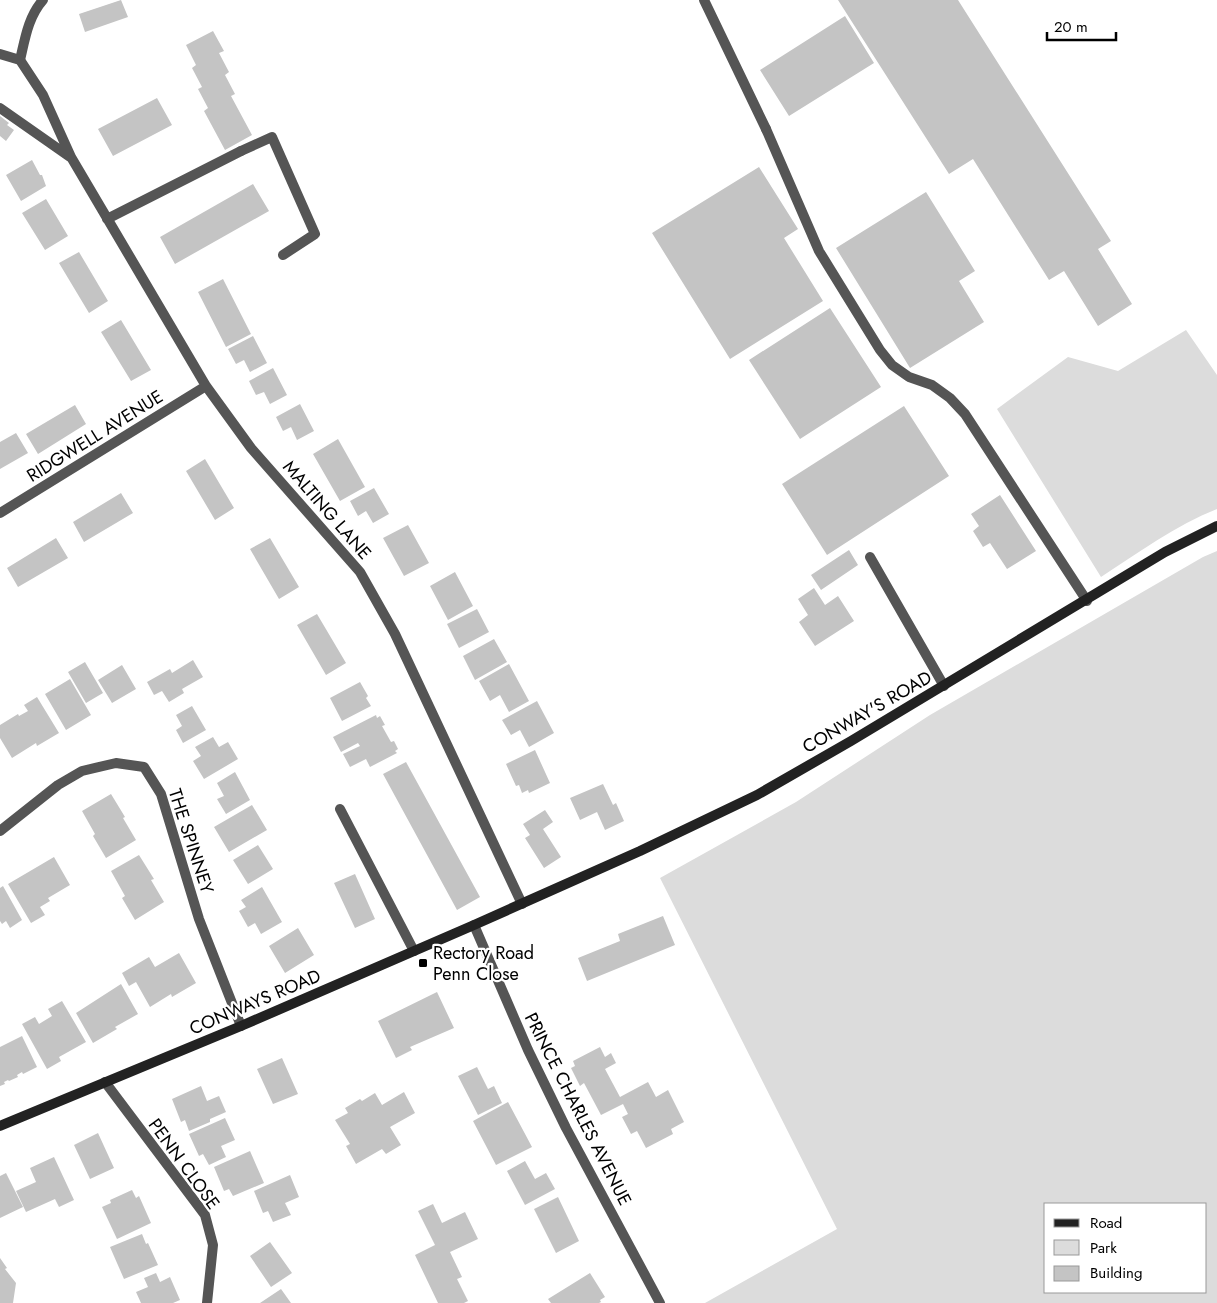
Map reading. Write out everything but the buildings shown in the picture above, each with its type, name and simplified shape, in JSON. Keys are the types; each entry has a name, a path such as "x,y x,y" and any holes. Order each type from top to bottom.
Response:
{"main road":[{"name":"CONWAY'S ROAD","path":"522,904 757,795 1087,601 1165,552 1217,526"},
{"name":"CONWAYS ROAD","path":"0,1126 241,1026 522,904"}],"street":[{"path":"0,54 20,60 27,29 35,9 43,0"},
{"path":"704,0 766,129 819,251 880,350 892,365 909,377 932,385 950,398 965,414 1087,601"},
{"name":"MALTING LANE","path":"20,60 43,95 71,158 206,386 251,448 360,572 395,634 522,904"},
{"name":"MALTING LANE","path":"0,108 71,158"},
{"path":"107,219 240,151 272,137 315,234 283,255"},
{"name":"RIDGWELL AVENUE","path":"0,513 206,386"},
{"path":"870,557 944,686"},
{"name":"THE SPINNEY","path":"0,831 58,785 82,771 116,763 144,767 161,794 199,918 241,1026"},
{"path":"340,809 414,951"},
{"name":"PRINCE CHARLES AVENUE","path":"474,925 528,1050 566,1128 660,1303"},
{"name":"PENN CLOSE","path":"105,1082 205,1215 213,1245 207,1303"}],"green space":[{"path":"1186,330 1217,375 1217,509 1172,531 1101,577 997,409 1068,357 1118,371"},
{"path":"1217,551 1217,1303 705,1303 837,1229 660,878 796,802 930,715 1203,557"}],"place":[{"name":"Rectory Road Penn Close","path":"423,963"}]}
